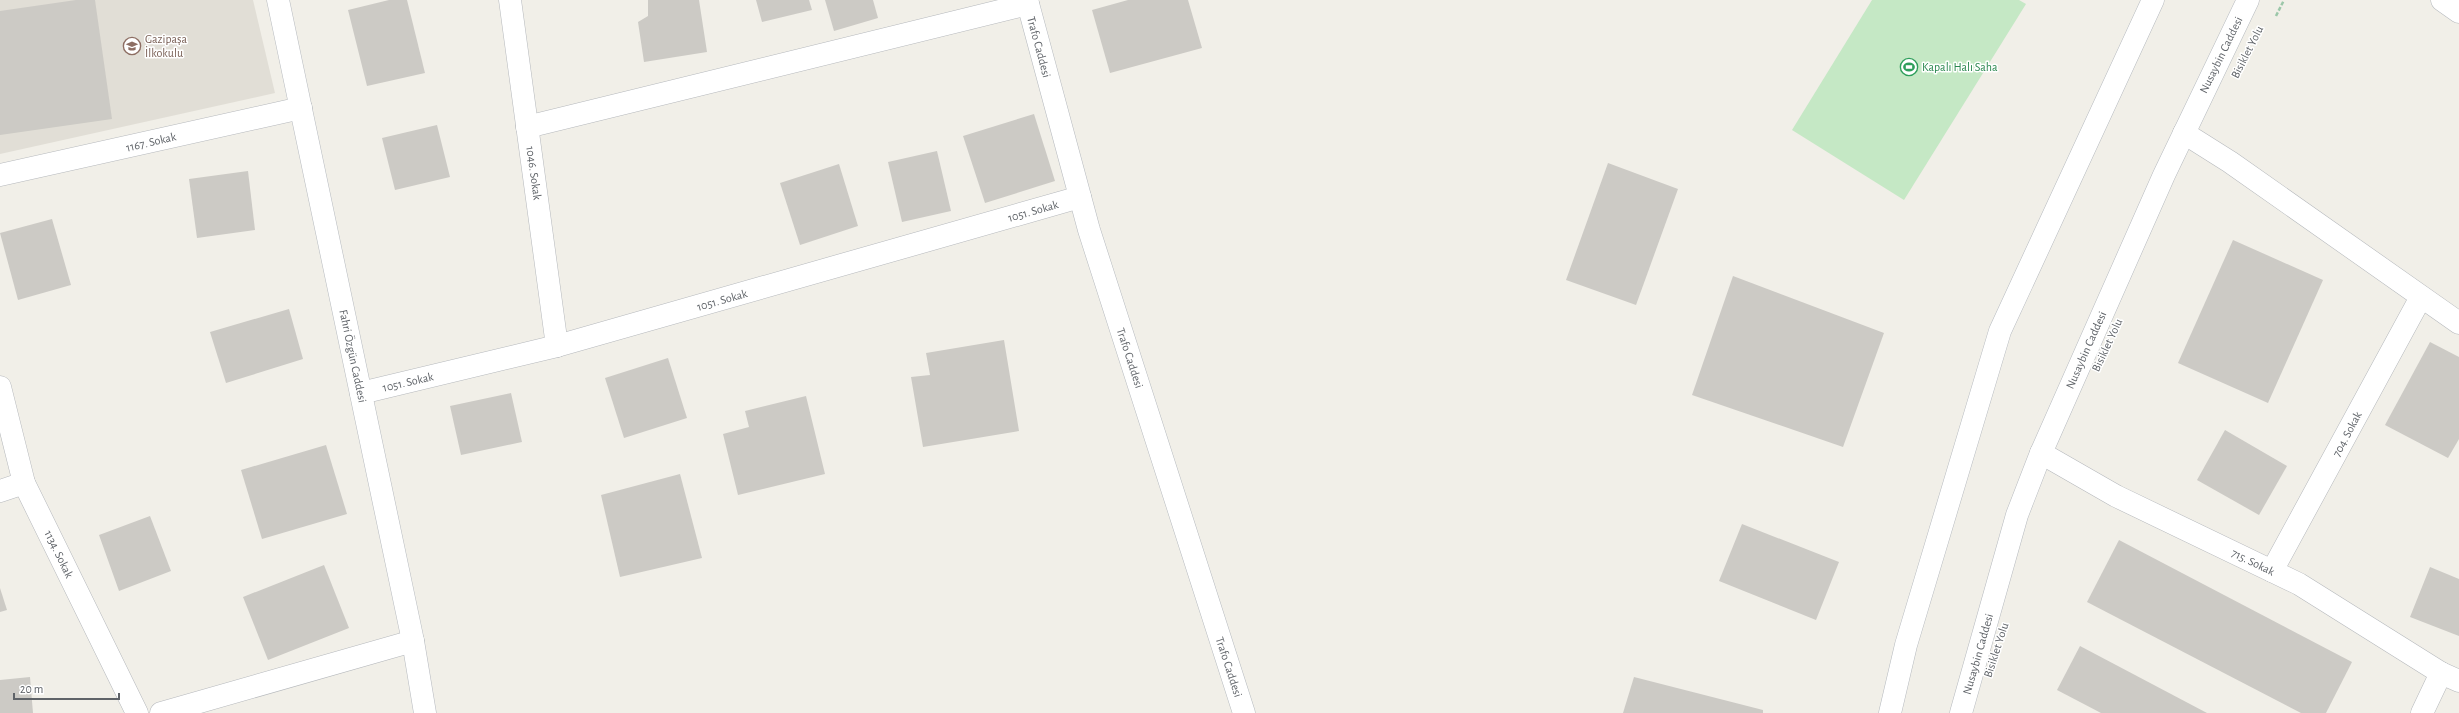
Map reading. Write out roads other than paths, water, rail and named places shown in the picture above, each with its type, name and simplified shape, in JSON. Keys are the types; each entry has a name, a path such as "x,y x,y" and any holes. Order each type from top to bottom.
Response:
{"street":[{"name":"Fahri Özgün Caddesi","path":"278,0 413,641 425,713"},
{"name":"1046. Sokak","path":"510,0 557,346"},
{"path":"1890,713 1909,637 2000,331 2153,0"},
{"name":"Nusaybin Caddesi","path":"1962,713 2016,515 2041,453 2184,133 2248,0"},
{"path":"2442,0 2459,12"},
{"path":"527,127 1027,2"},
{"name":"Trafo Caddesi","path":"1027,2 1080,197 1244,713"},
{"name":"1167. Sokak","path":"0,175 301,108"},
{"path":"2184,133 2236,167 2459,323"},
{"name":"1051. Sokak","path":"361,393 557,346 1080,197"},
{"name":"704. Sokak","path":"2272,571 2421,297"},
{"name":"1134. Sokak","path":"0,387 24,483 137,713"},
{"name":"715. Sokak","path":"2041,453 2116,496 2299,584 2450,677"},
{"path":"0,491 24,483"},
{"path":"161,713 413,641"},
{"path":"2422,713 2450,677"}],"place":[{"name":"Gazipaşa İlkokulu","path":"132,46"},
{"name":"Kapalı Halı Saha","path":"1909,67"}]}
